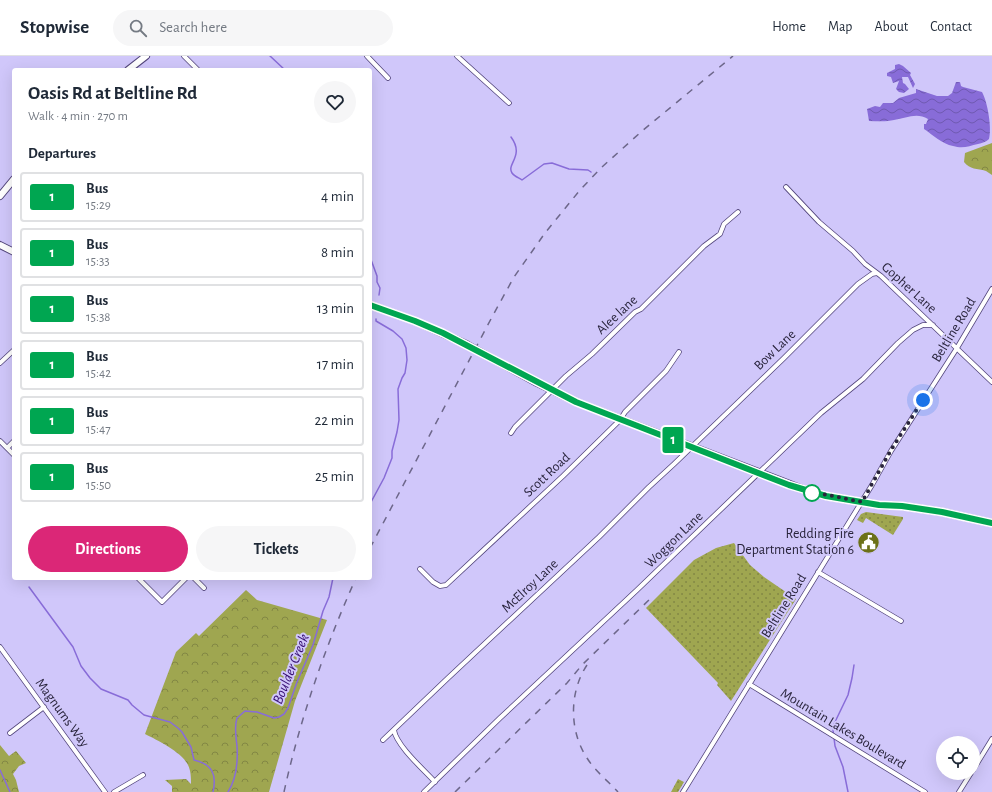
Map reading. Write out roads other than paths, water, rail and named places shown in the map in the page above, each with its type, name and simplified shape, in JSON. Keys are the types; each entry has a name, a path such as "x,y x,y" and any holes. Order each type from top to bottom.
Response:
{"main road":[{"path":"131,68 146,56"},
{"path":"0,196 12,181"},
{"path":"0,244 12,251"},
{"path":"372,307 415,321 466,344 552,391 576,402 808,491 862,502 942,512 992,523"}],"street":[{"path":"184,56 196,68"},
{"path":"367,56 388,78"},
{"path":"457,56 509,103"},
{"name":"Gopher Lane","path":"786,187 819,222 934,325 992,382"},
{"name":"Alee lane","path":"511,433 514,427 704,246 720,234 724,224 738,212"},
{"name":"Bow Lane","path":"691,447 784,358 858,284 872,274 877,273"},
{"name":"Beltline Road","path":"683,792 862,502 891,450 957,348 992,289"},
{"name":"Woggon Lane","path":"424,792 821,413 863,379 898,343 913,330 923,325 934,325"},
{"path":"0,363 12,352"},
{"name":"Scott Road","path":"420,569 433,582 440,586 446,585 563,476 620,420 625,412 666,371 680,352"},
{"path":"0,441 12,453"},
{"path":"7,448 12,443"},
{"name":"McElroy Lane","path":"384,740 599,537 691,447"},
{"path":"818,572 901,621"},
{"path":"140,580 162,602 184,580"},
{"path":"196,580 204,588"},
{"name":"Magnums Way","path":"0,646 105,792"},
{"name":"Mountain Lakes Boulevard","path":"749,684 925,792"},
{"path":"10,732 44,707"},
{"path":"394,730 395,735 401,745 435,782"},
{"path":"980,759 992,739"},
{"path":"114,792 143,775"},
{"path":"959,792 967,780"}],"water":[{"path":"899,64 911,73 910,75 915,84 913,88 908,77 902,77 903,83 909,89 904,93 899,92 896,89 899,81 893,83 891,77 887,76 887,73 895,69 895,65"},
{"path":"956,82 960,82 961,86 963,87 982,92 988,109 990,123 989,139 985,142 963,147 949,145 924,129 924,124 926,124 928,119 920,116 911,116 888,121 869,121 867,109 875,106 880,107 883,103 893,103 899,98 916,93 916,89 937,96 948,96 952,93"}],"waterway":[{"name":"Boulder Creek","path":"270,56 283,68"},
{"path":"511,137 516,149 511,170 515,176 522,180 544,164 552,163 569,169 588,170 591,172"},
{"name":"Boulder Creek","path":"372,262 380,288 379,295"},
{"name":"Boulder Creek","path":"372,500 384,478 392,458 392,451 399,420 398,389 405,373 407,360 406,348 402,339 393,331 376,321 376,319"},
{"name":"Boulder Creek","path":"228,792 235,776 237,764 235,728 237,718 245,711 257,712 274,718 284,714 288,708 297,682 313,645 323,611 329,597 333,580"},
{"path":"29,587 73,647 81,666 101,689 128,700 144,715 170,722 182,732 191,747 194,760 205,764 212,771 214,780 213,792"},
{"path":"848,792 843,767 835,746 833,730 834,724 848,695 854,665"},
{"path":"0,770 10,792"}],"railway":[{"path":"372,544 514,277 545,233 580,190 602,167 642,131 733,56"},
{"path":"284,792 290,765 314,684 334,630 355,580"},
{"path":"455,792 567,683 582,665 651,598"},
{"path":"587,665 581,676 574,699 574,724 581,747 590,763 618,792"}],"place":[{"name":"Redding Fire Department Station 6","path":"869,542"}]}
